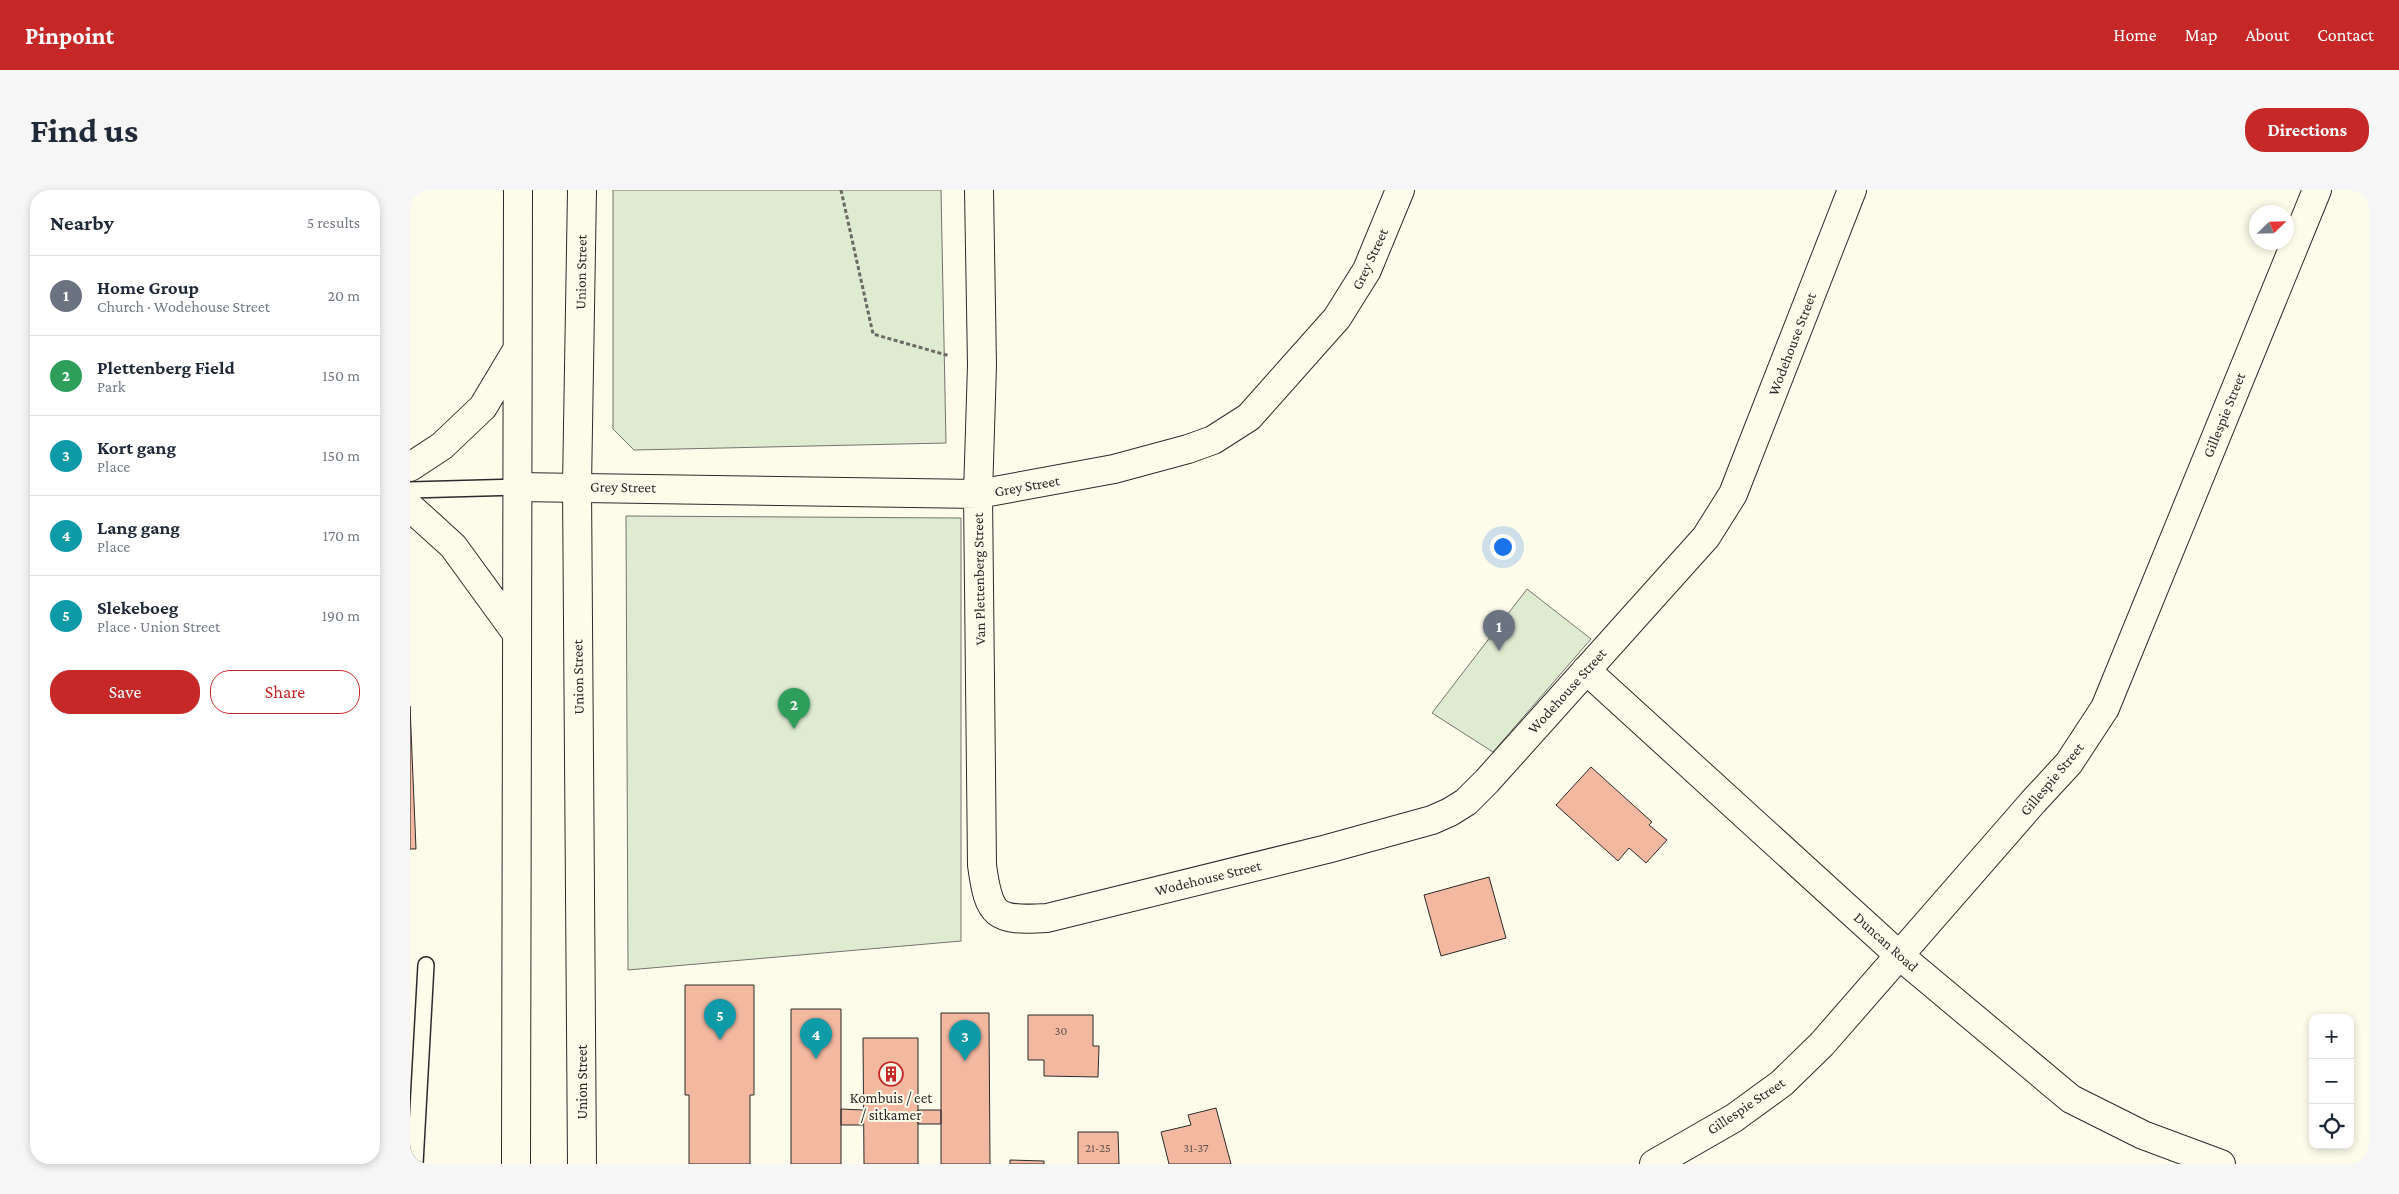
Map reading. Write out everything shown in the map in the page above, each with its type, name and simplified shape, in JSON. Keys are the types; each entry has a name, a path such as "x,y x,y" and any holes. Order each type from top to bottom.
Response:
{"street":[{"path":"516,1164 518,190"},
{"name":"Union Street","path":"582,190 577,486 582,1164"},
{"name":"Van Plettenberg Street","path":"979,190 982,365 978,494 982,864 985,885 992,906 1001,916 1009,919 1047,918"},
{"name":"Grey Street","path":"517,487 577,486 978,494 1053,482 1154,460 1213,440 1249,417 1347,304 1367,270 1400,190"},
{"name":"Wodehouse Street","path":"1047,918 1432,820 1466,802 1487,782 1706,537 1733,494 1852,190"},
{"name":"Gillespie Street","path":"1654,1164 1734,1118 1782,1083 1822,1044 2069,763 2105,708 2317,190"},
{"path":"410,467 442,446 483,407 518,350"},
{"path":"410,507 453,546 517,634"},
{"name":"Duncan Road","path":"1586,670 1900,956 2071,1099 2143,1135 2183,1158 2220,1164"}],"lane":[{"path":"410,490 517,487"},
{"path":"415,1164 426,965"}],"path":[{"path":"841,190 873,334 982,365"}],"green space":[{"path":"613,190 941,190 946,443 634,450 613,429"},
{"path":"626,516 961,518 961,941 628,970"},
{"path":"1527,589 1591,639 1493,752 1432,713"}],"building":[{"path":"410,706 416,849 410,849"},
{"path":"1591,767 1652,822 1649,825 1667,840 1646,863 1629,848 1618,861 1556,805"},
{"path":"1489,877 1506,938 1441,956 1424,895"},
{"path":"685,985 754,985 754,1095 750,1095 750,1164 689,1164 689,1095 685,1095"},
{"path":"791,1009 841,1009 841,1164 791,1164"},
{"path":"941,1013 989,1013 990,1164 941,1164"},
{"path":"1028,1015 1093,1015 1093,1046 1099,1046 1098,1077 1044,1076 1044,1060 1028,1060"},
{"name":"Kombuis / eet / sitkamer","path":"863,1038 918,1038 918,1164 864,1164"},
{"path":"1216,1108 1231,1164 1169,1164 1161,1132 1191,1125 1188,1115"},
{"path":"841,1109 863,1110 863,1125 841,1125"},
{"path":"918,1110 941,1110 941,1124 918,1124"},
{"path":"1078,1132 1118,1132 1119,1164 1078,1164"},
{"path":"1010,1160 1044,1161 1044,1164 1010,1164"}],"place":[{"name":"Home Group","path":"1499,651"},
{"name":"Plettenberg Field","path":"794,729"},
{"name":"Slekeboeg","path":"720,1040"},
{"name":"Lang gang","path":"816,1059"},
{"name":"Kort gang","path":"965,1061"},
{"name":"Kombuis / eet / sitkamer","path":"891,1074"}]}
